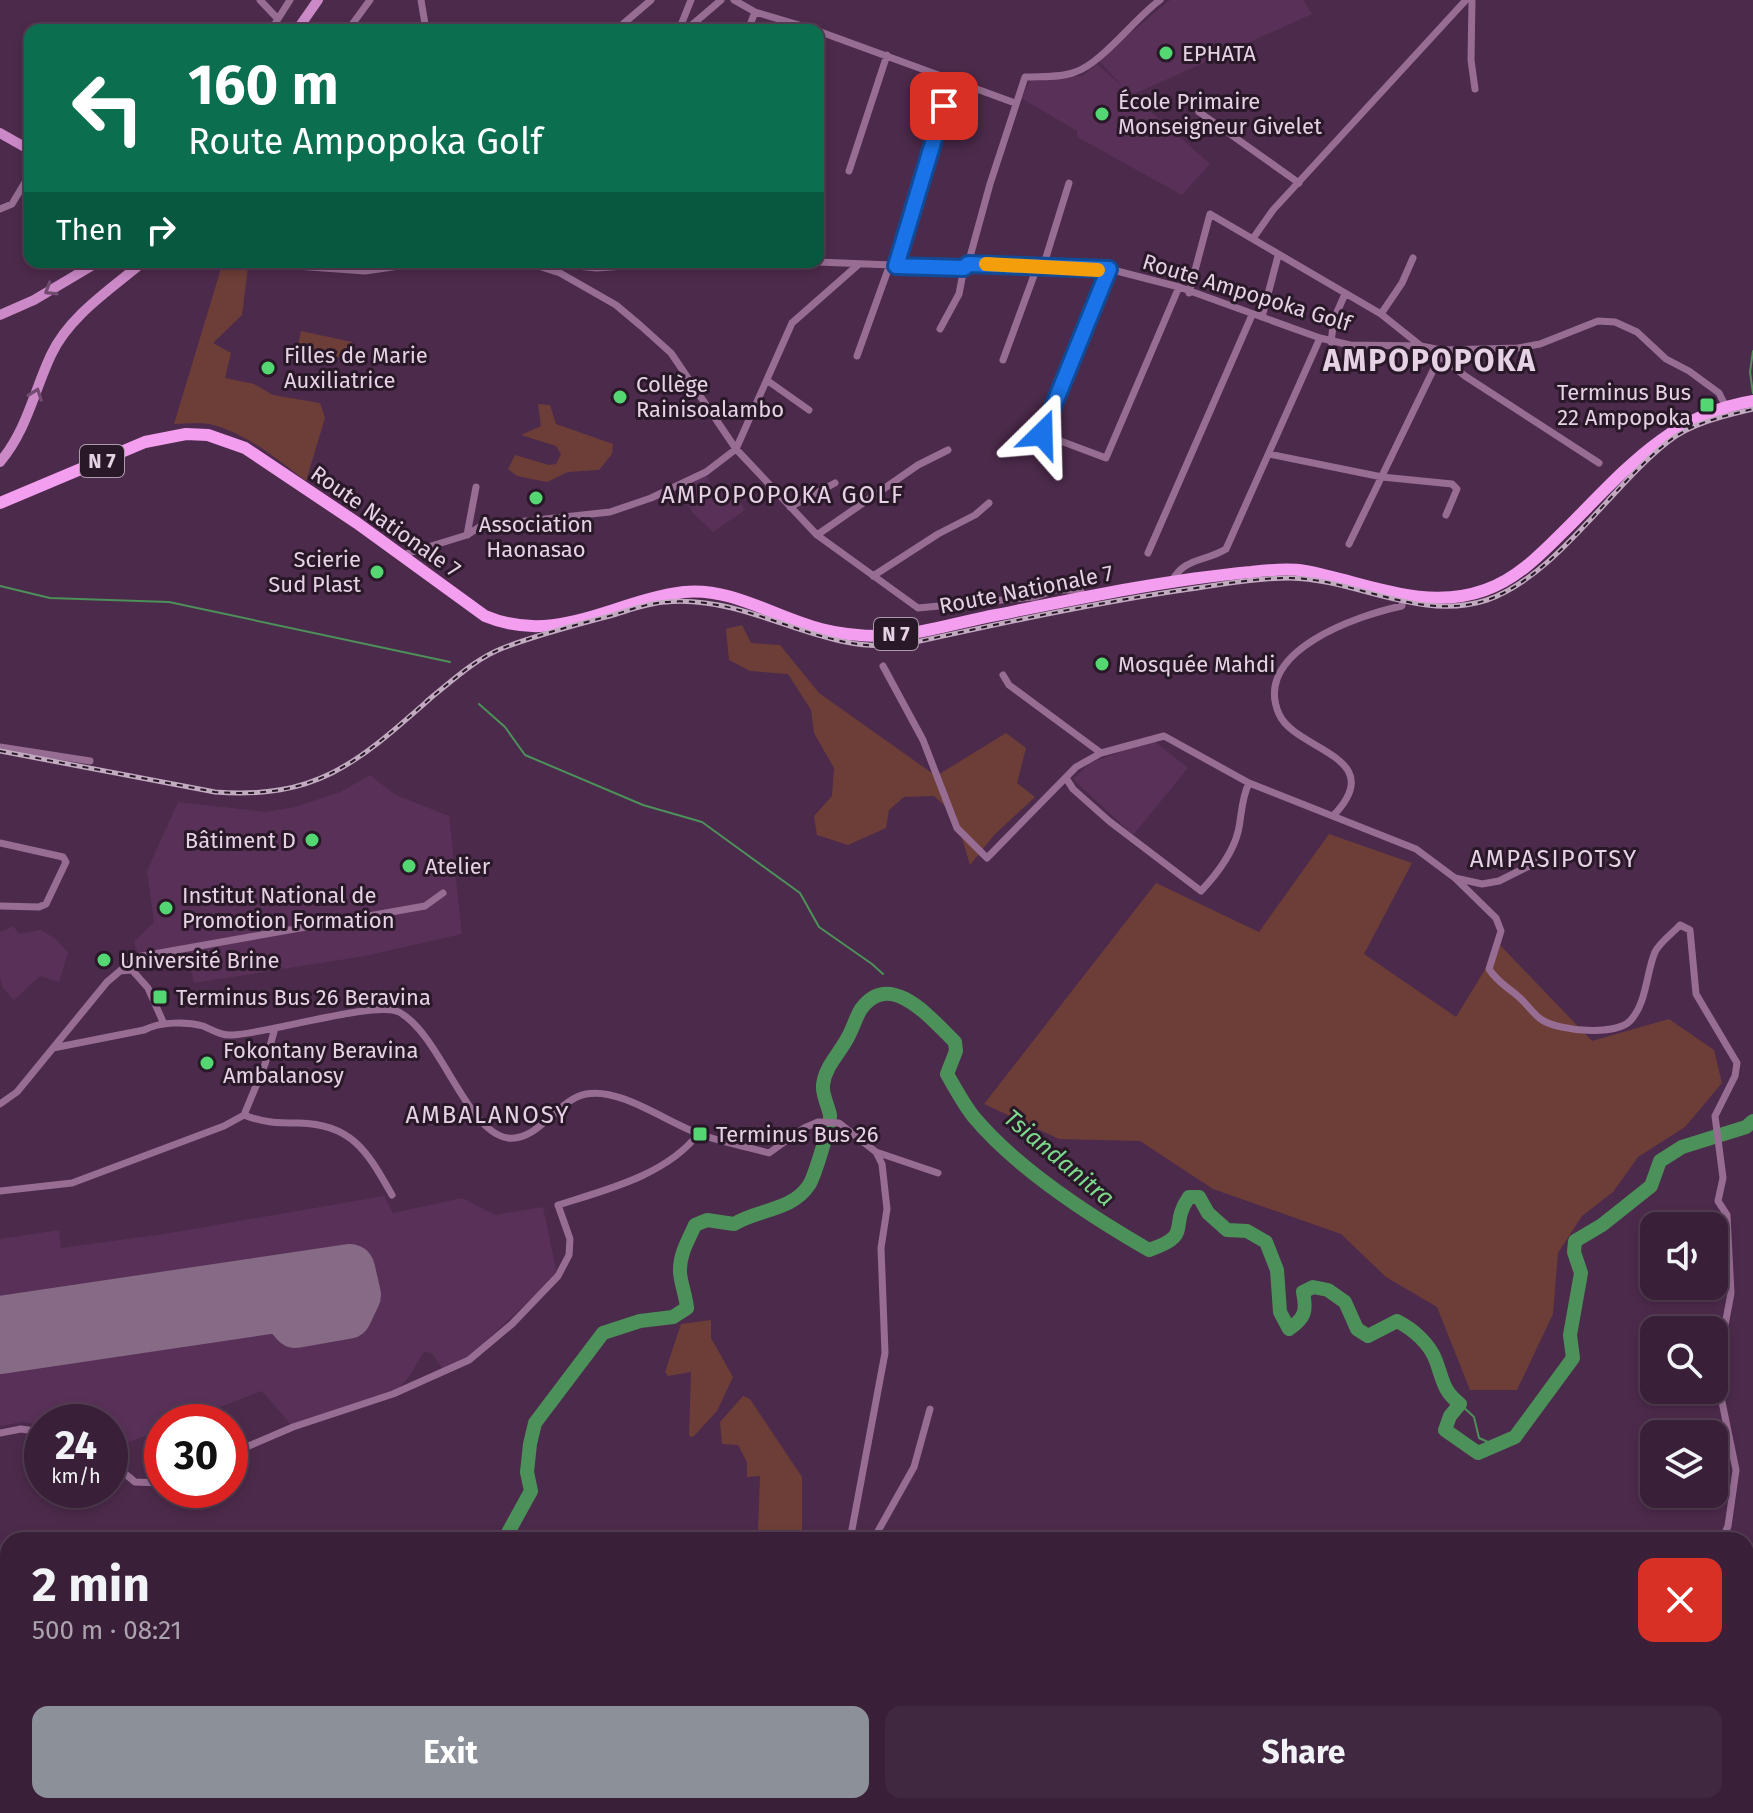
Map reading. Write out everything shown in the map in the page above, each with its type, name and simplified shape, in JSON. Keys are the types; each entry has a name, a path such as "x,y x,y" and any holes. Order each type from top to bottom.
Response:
{"main road":[{"name":"N 7","path":"1726,407 1749,401"},
{"name":"Route Nationale 7","path":"0,503 145,442 186,434 208,435 245,448 485,616 507,625 547,627 686,592 721,595 819,629 886,636 1171,583 1268,570 1301,570 1403,596 1465,596 1507,580 1542,553 1650,446 1675,428 1726,407"}],"street":[{"path":"260,0 277,18"},
{"path":"274,24 290,0"},
{"path":"301,24 318,0"},
{"path":"352,24 370,0"},
{"path":"421,0 425,24"},
{"path":"623,24 651,0"},
{"path":"681,24 691,0"},
{"path":"693,24 721,0"},
{"path":"734,0 755,12 793,24"},
{"path":"940,329 959,294 1025,77 1075,72 1092,62 1143,12 1160,0"},
{"path":"1254,237 1273,210 1466,0"},
{"path":"1472,0 1471,60 1475,89"},
{"path":"750,24 755,12"},
{"path":"824,34 1015,103"},
{"path":"849,171 887,55"},
{"path":"857,356 893,266 952,80"},
{"path":"1199,112 1299,183"},
{"path":"0,133 24,147"},
{"path":"1003,360 1069,183"},
{"path":"0,209 12,204 24,184"},
{"path":"1189,293 1210,214 1381,314 1421,346"},
{"path":"1262,317 1278,256"},
{"path":"1381,314 1402,283 1413,258"},
{"name":"Route Ampopoka Golf","path":"824,262 1109,269 1179,287 1331,342 1421,346 1440,353 1518,348 1540,344 1598,321 1615,322 1637,332 1666,359 1719,393 1726,407"},
{"path":"402,555 467,535 481,526 610,512 694,479 736,449 784,339 799,315 859,264"},
{"path":"0,315 34,300 88,268"},
{"path":"0,462 15,443 28,418 51,354 66,329 136,268"},
{"path":"336,268 365,271 386,268"},
{"path":"365,271 368,268"},
{"path":"545,268 560,273 616,305 671,353 736,449 817,535 918,608 1035,597 1055,590 1080,590 1085,599"},
{"path":"1109,269 1042,434 1106,458 1179,287"},
{"path":"1331,342 1334,319 1345,294"},
{"path":"1148,553 1252,315"},
{"path":"1171,583 1178,568 1189,561 1226,549 1320,338"},
{"path":"1349,544 1440,353 1465,376 1599,463"},
{"path":"768,381 809,410"},
{"path":"817,535 918,465 948,450"},
{"path":"1269,454 1382,477 1452,484 1457,489 1446,515"},
{"path":"790,507 835,483"},
{"path":"467,535 476,487"},
{"path":"873,576 938,534 975,515 989,503"},
{"path":"1333,816 1345,803 1352,787 1344,764 1322,746 1296,734 1279,714 1276,688 1280,670 1330,628 1402,606 1403,596"},
{"path":"883,666 923,740 957,828 987,858 1044,796 1076,767 1101,753 1164,736 1249,783 1416,849 1455,878 1496,918 1501,931 1489,969 1497,982 1519,996 1542,1020 1597,1031 1615,1030 1629,1022 1645,990 1656,950 1680,925 1690,930 1696,994 1737,1063 1735,1076 1715,1116 1723,1178 1718,1201 1727,1215 1731,1293 1718,1363 1722,1402 1736,1470 1725,1532"},
{"path":"1003,675 1009,685 1101,753"},
{"path":"0,747 90,761"},
{"path":"1066,778 1073,789 1109,821 1201,891 1230,852 1237,836 1242,799 1249,783"},
{"path":"0,843 63,857 66,862 46,904 39,907 0,906"},
{"path":"1455,878 1482,884 1499,881 1545,858"},
{"path":"0,1104 17,1092 107,982 137,957 425,906 443,893"},
{"path":"120,971 132,970 141,978 164,1024"},
{"path":"53,1048 164,1024 193,1024 229,1035 377,1007 398,1012 418,1030 448,1067 487,1129 507,1138 523,1136 583,1094 604,1094 699,1133 769,1153 804,1128 818,1122 839,1123 876,1152 938,1173"},
{"path":"0,1191 72,1183 224,1126 244,1115 265,1064 275,1028"},
{"path":"244,1115 263,1123 323,1124 342,1133 366,1150 392,1195"},
{"path":"248,1446 293,1427 393,1394 469,1360 512,1324 558,1276 569,1255 570,1239 558,1205 649,1171 687,1150 699,1133"},
{"path":"851,1532 885,1353 881,1248 887,1209 882,1164 876,1152"},
{"path":"877,1532 914,1467 930,1409"},
{"path":"0,1433 24,1429"}],"shaded area":[{"path":"1170,0 1303,0 1312,14 1132,95 1210,164 1182,195 1077,137 1077,131 1021,98 1031,79 1082,76 1097,64 1123,87 1098,60"},
{"path":"221,268 248,268 242,315 213,343 231,353 225,378 254,384 273,395 320,403 325,418 306,481 262,448 226,429 204,424 174,424"},
{"path":"301,331 352,342 348,359 313,352 311,357 296,354"},
{"path":"538,404 550,405 556,424 613,444 612,454 599,470 568,472 547,482 517,476 508,469 515,455 549,465 556,464 561,454 556,446 521,435 541,426"},
{"path":"706,475 719,499 733,491 745,510 713,532 693,513 678,490"},
{"path":"742,625 751,643 780,645 819,693 936,776 1006,733 1026,748 1017,783 1035,797 995,834 970,865 955,815 934,796 904,797 889,810 886,828 848,845 817,835 814,816 832,796 834,768 814,733 811,710 788,674 750,671 729,660 726,629"},
{"path":"1153,740 1188,768 1133,835 1073,779 1090,763"},
{"path":"370,775 396,795 449,816 462,934 365,956 194,983 187,953 141,961 134,942 154,922 147,871 178,802 266,812 295,807 340,792"},
{"path":"1329,834 1412,863 1364,954 1456,1017 1500,945 1592,1041 1669,1019 1714,1050 1722,1083 1685,1127 1638,1157 1613,1192 1582,1216 1558,1253 1553,1314 1517,1390 1470,1390 1437,1307 1386,1277 1341,1234 1213,1189 1140,1141 1059,1139 984,1104 1156,883 1259,932"},
{"path":"13,926 19,934 41,930 56,939 68,953 59,982 40,976 14,1000 2,987 0,976 0,932"},
{"path":"384,1196 393,1213 462,1198 495,1215 543,1207 557,1274 468,1358 443,1370 432,1353 424,1352 408,1378 393,1394 293,1427 262,1391 228,1404 144,1404 144,1436 128,1443 128,1404 24,1404 24,1422 0,1426 0,1239 59,1230 61,1248 164,1234"},
{"path":"711,1320 711,1338 733,1377 717,1411 693,1437 689,1436 691,1372 668,1376 665,1372 681,1324"},
{"path":"743,1396 750,1399 802,1477 802,1532 760,1532 760,1476 747,1477 747,1462 738,1445 722,1444 720,1422"}],"waterway":[{"path":"1753,351 1750,372 1753,393"},
{"path":"0,586 50,598 169,602 450,662"},
{"path":"479,704 505,727 525,755 643,805 702,822 800,893 819,927 883,974"},
{"name":"Tsiandanitra","path":"508,1532 531,1491 527,1472 535,1423 603,1333 640,1321 673,1317 687,1308 680,1263 695,1225 707,1220 734,1224 784,1205 802,1194 809,1185 830,1120 823,1092 824,1078 861,1009 873,998 885,994 911,1002 955,1042 956,1051 947,1074 962,1101 990,1135 1032,1172 1126,1237 1149,1250 1163,1245 1176,1235 1183,1207 1189,1197 1199,1197 1208,1213 1227,1230 1247,1231 1266,1242 1277,1270 1280,1312 1289,1329 1304,1314 1303,1292 1313,1287 1328,1290 1345,1302 1357,1329 1368,1336 1397,1321 1409,1328 1430,1349 1447,1390 1460,1404 1450,1416 1445,1430 1478,1453 1515,1437 1573,1358 1570,1335 1581,1273 1574,1252 1575,1241 1602,1225 1651,1186 1660,1161 1682,1147 1746,1127 1753,1121"},
{"path":"1460,1404 1474,1417 1479,1438 1497,1446"}],"runway":[{"path":"0,1321 350,1269 356,1295 347,1314 296,1323 282,1307 0,1349"}],"railway":[{"path":"0,751 215,792 251,793 283,789 310,782 359,757 458,676 493,652 639,607 674,601 724,606 836,640 879,646 902,645 1142,597 1261,579 1315,580 1413,603 1462,605 1487,600 1512,588 1536,571 1560,551 1669,441 1688,429 1753,409"}],"slow traffic":[{"path":"986,264 1098,270"}],"place":[{"name":"EPHATA","path":"1166,53"},
{"name":"École Primaire Monseigneur Givelet","path":"1102,114"},
{"name":"Filles de Marie Auxiliatrice","path":"268,368"},
{"name":"Collège Rainisoalambo","path":"620,397"},
{"name":"Terminus Bus 22 Ampopoka","path":"1707,405"},
{"name":"Association Haonasao","path":"536,498"},
{"name":"Scierie Sud Plast","path":"377,572"},
{"name":"Mosquée Mahdi","path":"1102,664"},
{"name":"Bâtiment D","path":"312,840"},
{"name":"Atelier","path":"409,866"},
{"name":"Institut National de Promotion Formation","path":"166,908"},
{"name":"Université Brine","path":"104,960"},
{"name":"Terminus Bus 26 Beravina","path":"160,997"},
{"name":"Fokontany Beravina Ambalanosy","path":"207,1063"},
{"name":"Terminus Bus 26","path":"700,1134"}],"district":[{"name":"AMPOPOPOKA","path":"1430,361"},
{"name":"AMPOPOPOKA GOLF","path":"783,495"},
{"name":"AMPASIPOTSY","path":"1554,859"},
{"name":"AMBALANOSY","path":"488,1115"}],"route":[{"path":"944,106 896,266 964,268 968,264 1109,269 1042,434"}]}
